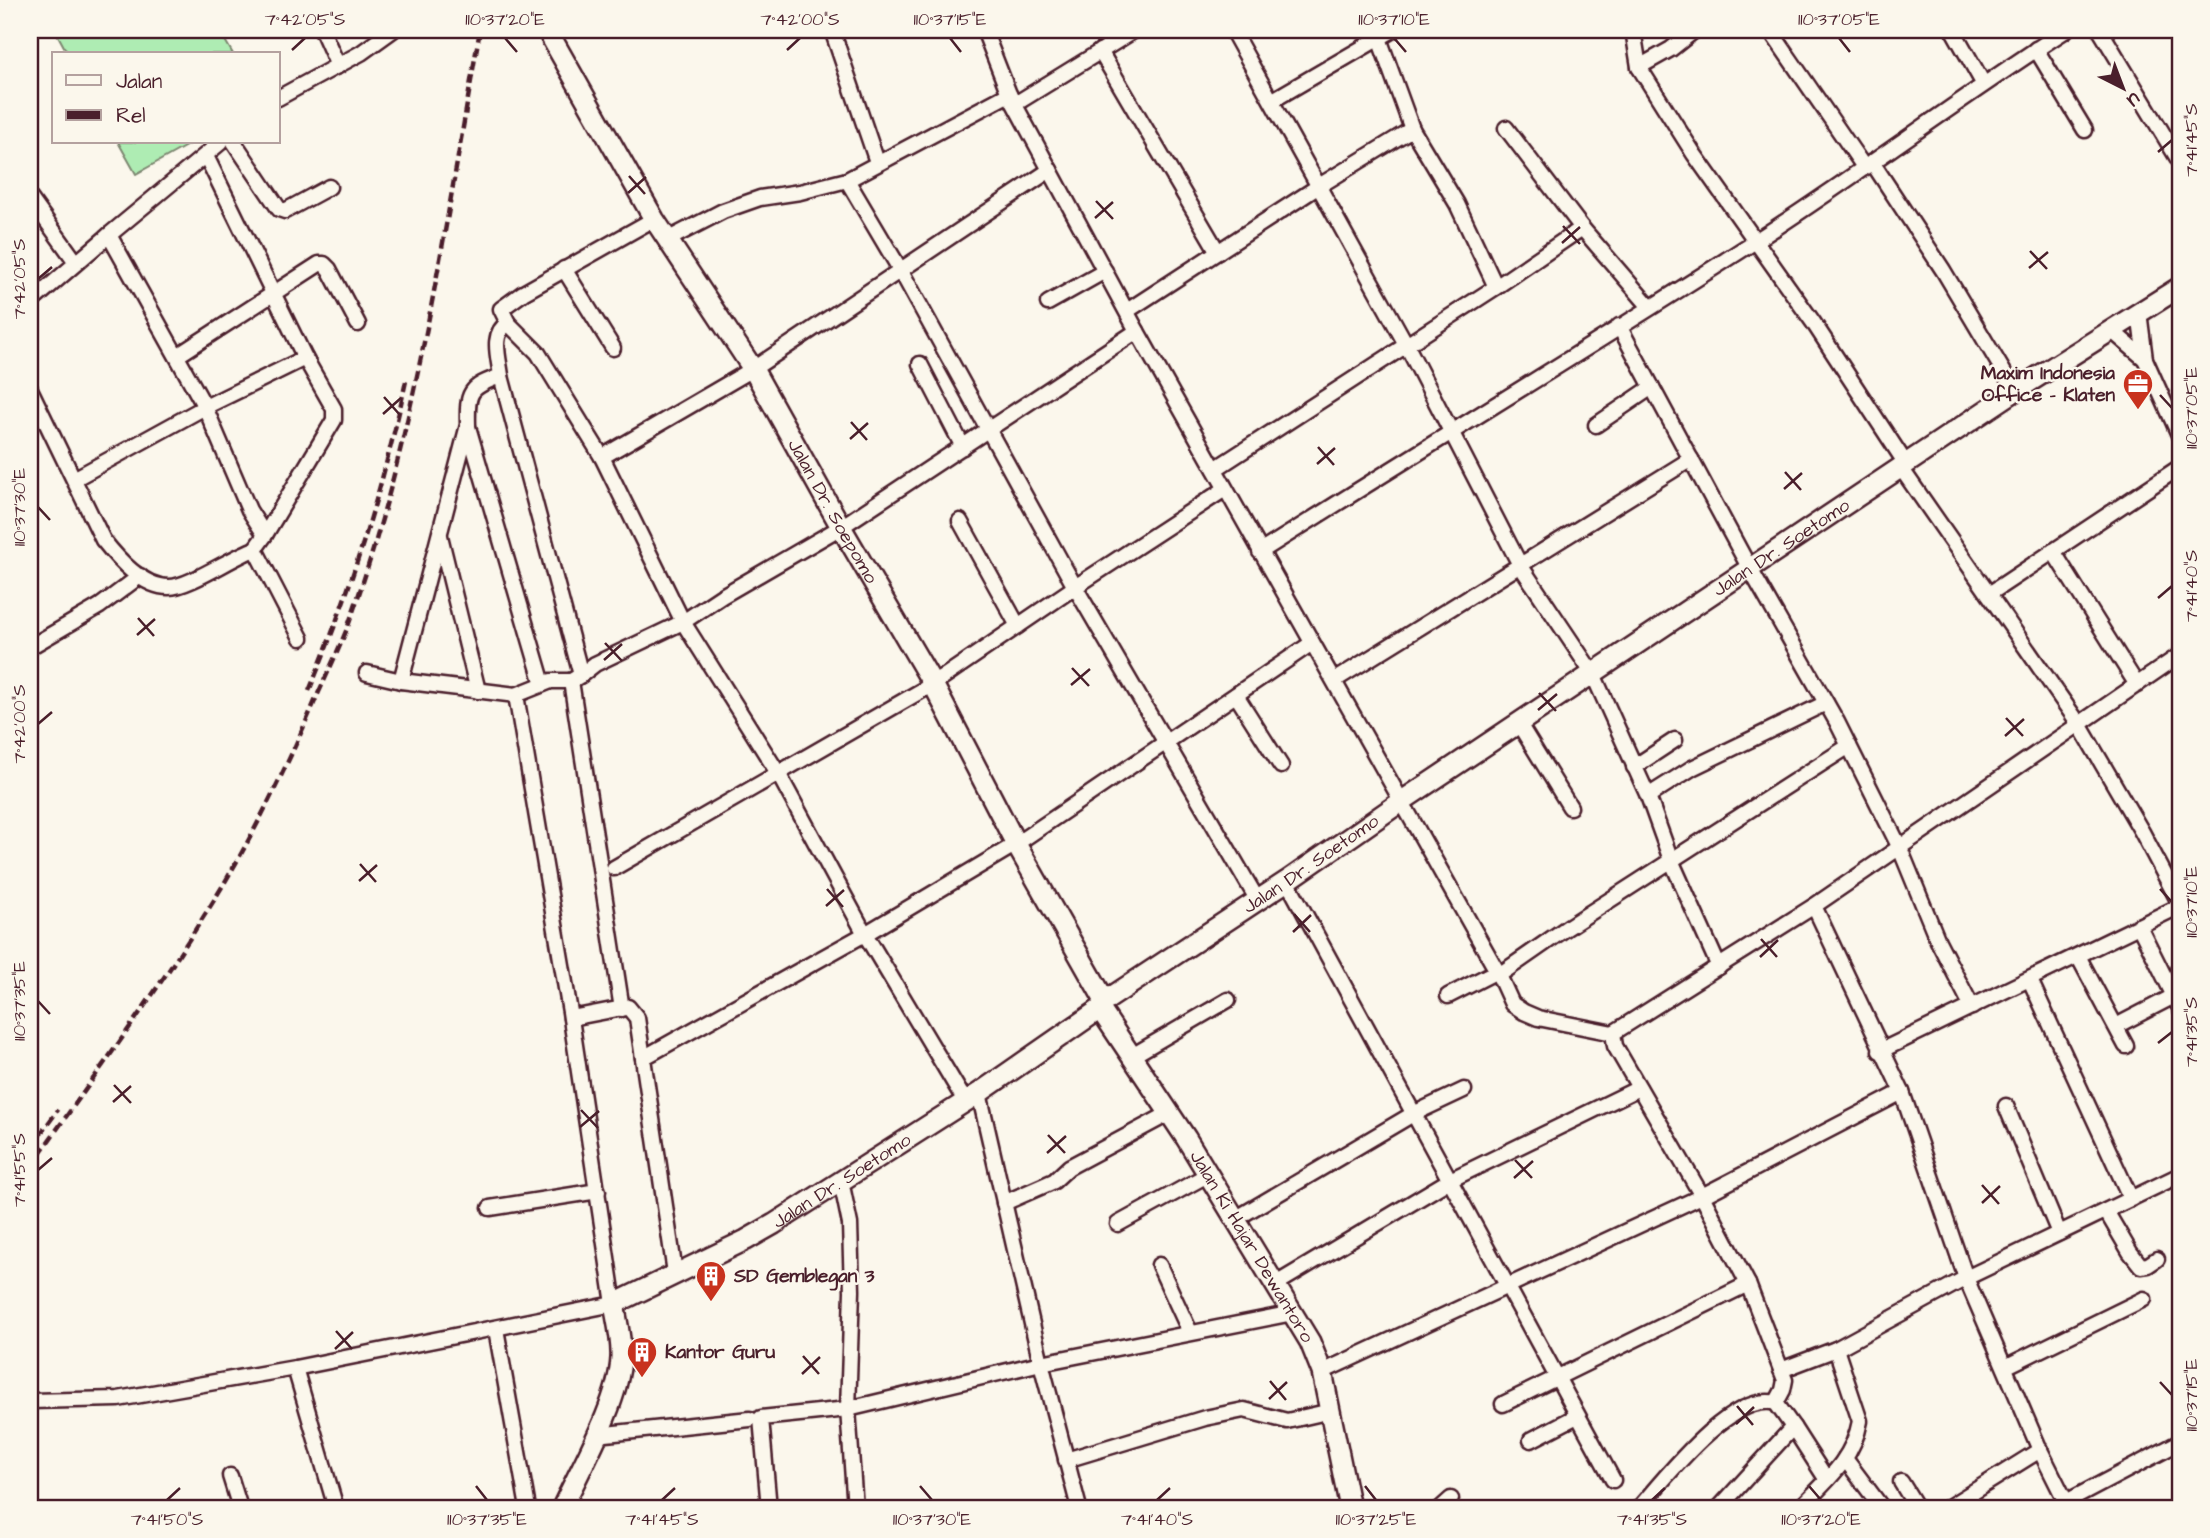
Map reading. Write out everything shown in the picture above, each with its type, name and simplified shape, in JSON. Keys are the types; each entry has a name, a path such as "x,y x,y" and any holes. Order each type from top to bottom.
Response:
{"street":[{"path":"322,30 338,66"},
{"path":"280,97 361,53 393,30"},
{"name":"Jalan Dr. Soepomo","path":"547,30 654,219 753,369 933,684 1102,1005"},
{"path":"832,30 877,162"},
{"path":"984,30 1012,99 1137,331 1259,552 1335,680 1498,973 1512,1004 1524,1012 1538,1018 1613,1033 1814,906 2180,655"},
{"path":"667,240 723,211 760,198 800,192 847,180 877,162 1012,99 1134,30"},
{"path":"1232,30 1407,346 1520,565 1592,674 1648,796 1671,860 1719,967"},
{"path":"1633,30 1639,67 1694,154 1812,322 1989,594 2079,724 2142,832 2180,905 1880,1051"},
{"path":"1639,67 1671,50 1695,30"},
{"path":"1770,30 1943,270 2015,391"},
{"path":"1953,30 1983,83"},
{"path":"1259,552 1755,241 1983,83 2066,30"},
{"path":"2100,30 2180,162"},
{"path":"1273,100 1384,32 1412,129 1457,204 1496,287"},
{"path":"2036,49 2085,130"},
{"path":"1100,51 1217,252"},
{"path":"1507,128 1582,228 1650,307"},
{"path":"1127,311 1412,129"},
{"path":"30,303 76,261 218,144"},
{"path":"235,144 279,209 285,211 329,187"},
{"path":"30,388 103,540 117,558 140,576 152,583 170,587 194,579 236,555 254,549 265,535 334,420 334,409 273,295 206,156"},
{"path":"603,457 753,369 1050,170"},
{"path":"847,180 901,271 1075,587 1257,899"},
{"path":"30,198 76,261"},
{"path":"654,219 564,269 501,309 509,323 538,353 603,457 683,622 778,773 865,934 972,1097 1004,1203 1041,1363 1079,1508"},
{"path":"1215,469 1407,346 1582,228"},
{"path":"109,235 205,407 249,510 265,535"},
{"path":"177,356 319,264 324,264 334,276 358,324"},
{"path":"564,269 614,348"},
{"path":"1048,303 1105,271"},
{"name":"Jalan Dr. Soetomo","path":"614,1304 746,1240 972,1097 1402,801 2015,391 2180,287"},
{"path":"2138,312 2145,359 2180,436"},
{"path":"509,323 502,328 496,343 501,376 576,678 622,1009"},
{"path":"1619,326 1849,746 1899,846 1938,941 1972,1007"},
{"path":"2111,330 2145,359"},
{"path":"367,673 401,681 516,695 551,681 576,678 595,664 683,622 722,596 841,527 1137,331"},
{"path":"74,479 205,407 305,358"},
{"path":"920,364 963,447"},
{"path":"501,376 483,382 470,392 467,400 468,425 544,684"},
{"path":"1596,425 1652,387"},
{"path":"401,681 468,425"},
{"path":"1335,680 1691,459"},
{"path":"1989,594 2180,467"},
{"path":"614,868 933,684 1225,489"},
{"path":"960,521 1018,626"},
{"path":"439,532 478,691"},
{"path":"254,549 301,638"},
{"path":"2053,551 2137,685"},
{"path":"30,647 100,606 140,576"},
{"path":"643,1058 865,934 1016,844 1312,643"},
{"path":"516,695 571,1018 621,1360 615,1385 596,1435 562,1508"},
{"path":"1236,695 1281,766"},
{"path":"1648,796 1692,768 1826,703"},
{"path":"1519,724 1570,807"},
{"path":"1634,767 1675,740"},
{"path":"1448,996 1498,973 1849,746"},
{"path":"1287,881 1613,1480"},
{"path":"1814,906 1880,1051 1902,1092 1966,1278 2063,1506 2180,1442"},
{"path":"2116,1026 2177,1002 2138,926"},
{"path":"2078,956 2126,1046"},
{"path":"2030,980 2131,1199"},
{"path":"1132,1056 1228,1000"},
{"name":"Jalan Ki Hajar Dewantoro","path":"1102,1005 1237,1218 1310,1342 1322,1372 1350,1508"},
{"path":"571,1018 630,1008 637,1018 675,1273"},
{"path":"1613,1033 1615,1046 1702,1196 1748,1284 1785,1380 1776,1402"},
{"path":"1276,1284 1450,1180 1639,1088"},
{"path":"1237,1218 1413,1114 1464,1090"},
{"path":"1322,1372 1702,1196 1902,1092"},
{"path":"2006,1106 2059,1233"},
{"path":"1004,1203 1054,1181 1069,1167 1170,1113"},
{"path":"1118,1224 1209,1174"},
{"path":"1782,1370 1836,1349 1966,1278 2180,1175"},
{"path":"841,1181 850,1224 852,1291 848,1409 855,1508"},
{"path":"490,1208 598,1191"},
{"path":"2106,1211 2141,1266 2157,1259"},
{"path":"1159,1265 1191,1332"},
{"path":"1503,1404 1748,1284"},
{"path":"2005,1367 2144,1298"},
{"path":"30,1401 118,1399 295,1368 614,1304"},
{"path":"769,1508 761,1418 848,1409 1041,1363 1293,1312"},
{"path":"496,1329 528,1508"},
{"path":"1800,1508 1846,1460 1857,1435 1860,1421 1836,1349"},
{"path":"295,1368 336,1508"},
{"path":"1639,1508 1692,1449 1725,1419 1748,1405 1768,1401 1776,1402 1827,1480"},
{"path":"1066,1460 1205,1418 1244,1410 1287,1421 1331,1411"},
{"path":"1531,1440 1577,1416"},
{"path":"596,1435 750,1419"},
{"path":"1719,1508 1793,1427"},
{"path":"1947,1508 2040,1450"},
{"path":"1846,1460 1877,1506"},
{"path":"230,1476 240,1508"},
{"path":"1901,1482 1917,1508"}],"green space":[{"path":"55,30 219,30 232,52 67,52"},
{"path":"119,144 189,144 136,174"}],"railway":[{"path":"30,1167 141,1011 220,890 279,780 348,626 393,480 411,405 441,256 480,30"},
{"path":"309,691 365,538 406,381"},
{"path":"30,1148 58,1110"}],"place":[{"name":"Maxim Indonesia Office - Klaten","path":"2138,411"},
{"name":"SD Gemblegan 3","path":"711,1303"},
{"name":"Kantor Guru","path":"642,1379"}]}
